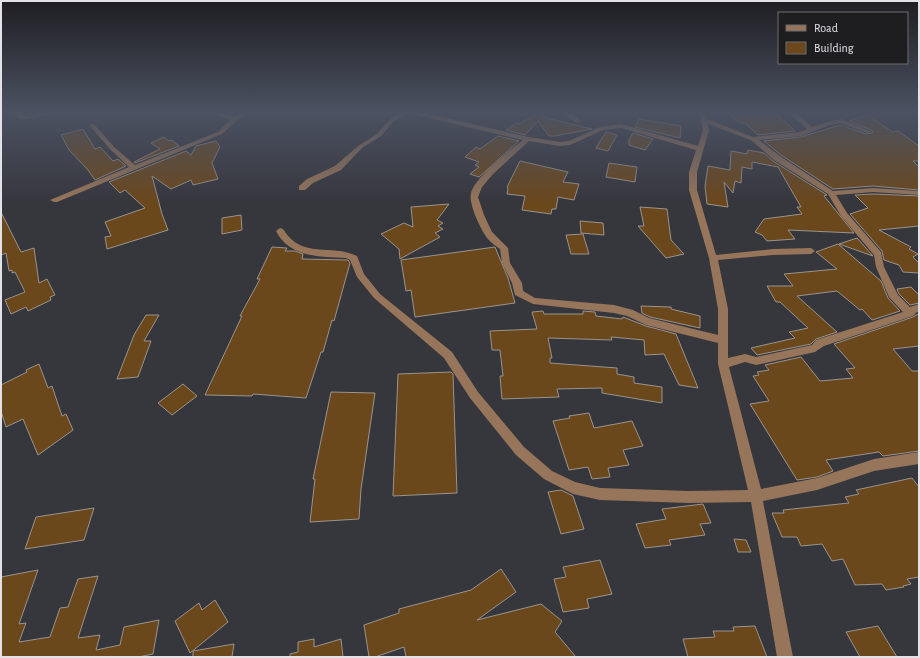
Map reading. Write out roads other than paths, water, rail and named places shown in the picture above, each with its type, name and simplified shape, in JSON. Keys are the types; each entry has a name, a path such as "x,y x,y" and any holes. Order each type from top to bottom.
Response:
{"street":[{"path":"107,142 133,167"},
{"path":"54,200 198,142"},
{"path":"302,188 310,180 338,168 360,147 368,142"},
{"path":"524,142 480,185 475,193 474,200 490,235 504,248 506,263 517,283 518,293 533,301 614,309 630,313 646,321 723,340"},
{"path":"548,142 560,144 573,142"},
{"path":"675,142 700,149"},
{"path":"702,142 693,172 693,190 713,258 723,310 723,364 756,496 785,657"},
{"path":"756,142 777,158 830,193 844,214 878,254 880,267 894,297 914,310"},
{"path":"830,193 873,190 919,193"},
{"path":"280,230 281,236 298,248 314,252 348,255 354,258 360,275 377,296 448,355 474,395 520,451 548,475 573,488 600,494 689,497 756,496 817,484 874,465 919,458"},
{"path":"713,258 773,252 811,251"},
{"path":"723,364 745,358 756,361 815,348 820,343 914,310"}]}
